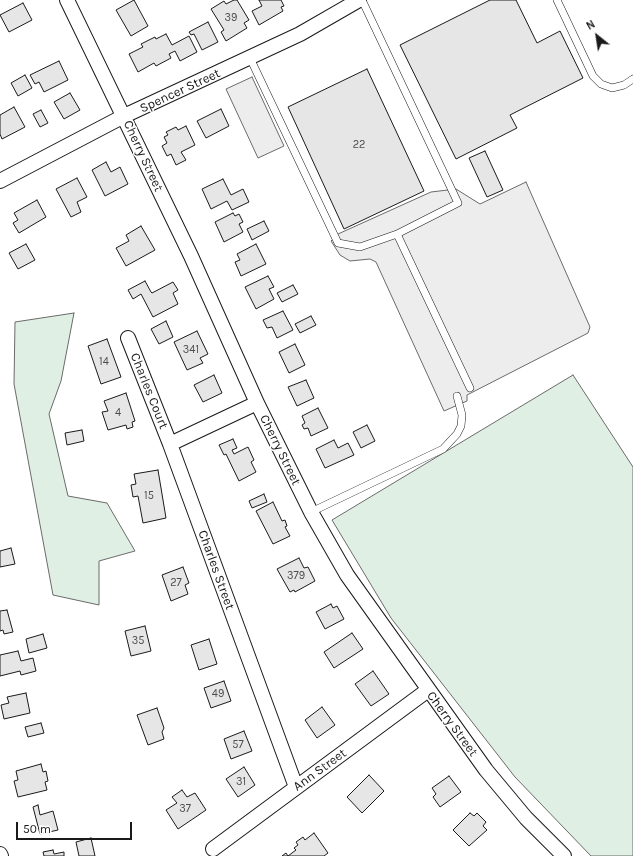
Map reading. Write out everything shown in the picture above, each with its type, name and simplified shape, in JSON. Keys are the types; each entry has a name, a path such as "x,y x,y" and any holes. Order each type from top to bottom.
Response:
{"street":[{"name":"Cherry Street","path":"68,0 191,256 257,403 311,512 347,575 486,770 526,818 564,856"},
{"name":"Spencer Street","path":"0,181 124,116 300,34 360,0"},
{"name":"Charles Court","path":"128,338 170,444"},
{"path":"170,444 257,403"},
{"name":"Charles Street","path":"170,444 296,787"},
{"name":"Ann Street","path":"215,853 296,787 428,690"}],"lane":[{"path":"250,58 338,243 360,247 397,234 458,203 360,0"},
{"path":"556,0 594,76 601,84 612,88 624,85 633,79"},
{"path":"397,234 470,388"},
{"path":"311,512 443,449 457,434 461,426 462,416 457,396"}],"green space":[{"path":"74,313 61,381 49,414 68,496 107,503 135,551 99,561 99,605 53,595 14,384 15,322"},
{"path":"573,375 633,467 633,856 591,856 515,777 391,618 332,520"}],"shaded area":[{"path":"252,77 284,146 258,158 226,89"},
{"path":"526,182 590,327 588,333 467,395 467,401 444,411 376,262 370,259 350,261 340,255 331,241 338,234 431,192 456,189 480,204"}],"building":[{"path":"134,0 148,26 131,36 116,10"},
{"path":"237,0 249,20 244,23 247,28 226,41 221,32 224,30 211,9 224,1 226,4"},
{"path":"259,0 281,0 284,6 281,7 283,11 259,25 252,11 262,6"},
{"path":"490,0 516,0 537,43 560,31 583,78 510,115 517,128 456,159 400,45"},
{"path":"23,3 32,20 9,32 0,15"},
{"path":"208,22 218,42 202,50 194,34 191,35 189,32"},
{"path":"166,34 172,45 189,36 197,52 180,61 175,51 169,54 171,58 156,66 154,63 138,72 129,54 143,47 141,44 155,37 156,39"},
{"path":"59,61 68,80 44,92 39,82 35,84 30,75"},
{"path":"367,69 424,191 344,229 288,107"},
{"path":"25,75 32,88 18,96 11,83"},
{"path":"70,93 80,110 64,119 54,102"},
{"path":"14,107 25,127 2,139 0,134 0,115"},
{"path":"221,109 229,126 206,138 197,121"},
{"path":"41,110 48,123 40,127 33,114"},
{"path":"186,126 195,145 181,152 186,160 176,165 171,154 167,156 162,146 167,143 164,137 168,135 166,132 176,127 178,130"},
{"path":"485,151 503,190 487,197 469,158"},
{"path":"106,162 111,172 120,167 128,184 105,196 92,170"},
{"path":"77,178 87,197 77,202 81,212 71,217 56,189"},
{"path":"223,179 231,195 243,189 249,202 232,210 227,201 211,209 202,189"},
{"path":"37,200 46,217 19,233 13,223 18,220 14,213"},
{"path":"233,213 235,216 239,214 243,222 239,224 243,232 224,242 215,222"},
{"path":"264,221 269,231 252,240 247,229"},
{"path":"141,226 155,250 126,266 116,248 129,241 126,235"},
{"path":"26,244 35,260 18,269 9,253"},
{"path":"256,244 266,264 241,276 235,262 240,260 237,254"},
{"path":"268,276 274,287 269,289 274,299 256,309 245,287"},
{"path":"145,281 152,293 173,282 178,290 173,293 178,304 153,317 141,294 133,299 128,290"},
{"path":"293,285 298,294 282,302 277,293"},
{"path":"283,311 293,330 277,338 272,327 267,328 263,320"},
{"path":"311,316 316,325 300,333 295,324"},
{"path":"166,321 173,337 159,344 151,329"},
{"path":"197,331 208,354 200,358 203,363 187,370 174,342"},
{"path":"107,339 121,377 101,384 88,346"},
{"path":"295,344 305,365 289,373 279,352"},
{"path":"214,375 222,393 203,402 194,385"},
{"path":"306,380 314,398 297,406 288,387"},
{"path":"126,393 135,421 132,422 133,427 127,429 126,425 108,430 102,412 108,411 104,401"},
{"path":"318,408 328,428 311,436 308,428 304,429 302,425 305,423 302,416"},
{"path":"367,425 375,441 361,448 353,432"},
{"path":"82,430 84,441 67,445 65,433"},
{"path":"233,439 237,448 232,450 234,454 248,447 254,460 251,462 256,472 239,481 226,454 224,455 219,445"},
{"path":"334,440 338,448 348,443 354,455 325,468 316,449"},
{"path":"158,470 166,518 143,523 138,496 133,497 131,485 136,484 134,474"},
{"path":"264,494 267,502 252,508 249,501"},
{"path":"273,502 282,521 285,520 287,526 285,527 290,536 273,544 256,511"},
{"path":"11,548 15,564 0,567 0,551"},
{"path":"299,558 304,568 308,567 315,581 295,592 294,590 290,592 277,569"},
{"path":"183,567 189,583 185,585 188,594 171,601 162,575"},
{"path":"331,604 333,608 337,606 344,619 325,629 316,612"},
{"path":"7,610 13,632 4,634 3,630 0,631 0,611"},
{"path":"145,626 151,651 131,656 125,631"},
{"path":"352,633 363,649 334,668 324,652"},
{"path":"43,634 47,648 29,653 26,639"},
{"path":"209,639 217,664 199,670 191,645"},
{"path":"18,651 21,661 33,658 36,671 21,675 20,671 0,676 0,655"},
{"path":"373,671 389,694 371,706 355,684"},
{"path":"224,681 231,701 211,708 204,688"},
{"path":"26,693 30,713 4,719 1,705 9,703 7,697"},
{"path":"322,707 335,725 317,738 305,720"},
{"path":"157,708 164,728 162,732 164,739 148,745 137,715"},
{"path":"41,723 44,733 28,737 25,727"},
{"path":"244,731 252,751 231,759 224,739"},
{"path":"41,764 43,772 46,771 48,781 45,782 47,790 18,797 14,781 18,780 16,771"},
{"path":"244,767 255,785 238,797 226,779"},
{"path":"369,775 384,791 362,813 347,797"},
{"path":"449,776 461,792 440,807 433,797 436,794 432,788"},
{"path":"182,790 187,797 195,793 206,810 178,829 166,810 177,803 172,797"},
{"path":"38,805 40,815 53,811 58,830 40,834 33,807"},
{"path":"470,813 474,816 477,813 486,822 483,826 487,830 469,846 453,830"},
{"path":"314,833 328,853 324,856 288,856 296,850 294,848 298,845 296,842 303,837 305,840"},
{"path":"91,838 95,856 79,856 76,842"},
{"path":"53,850 54,854 64,852 64,856 44,856 43,852"}]}
